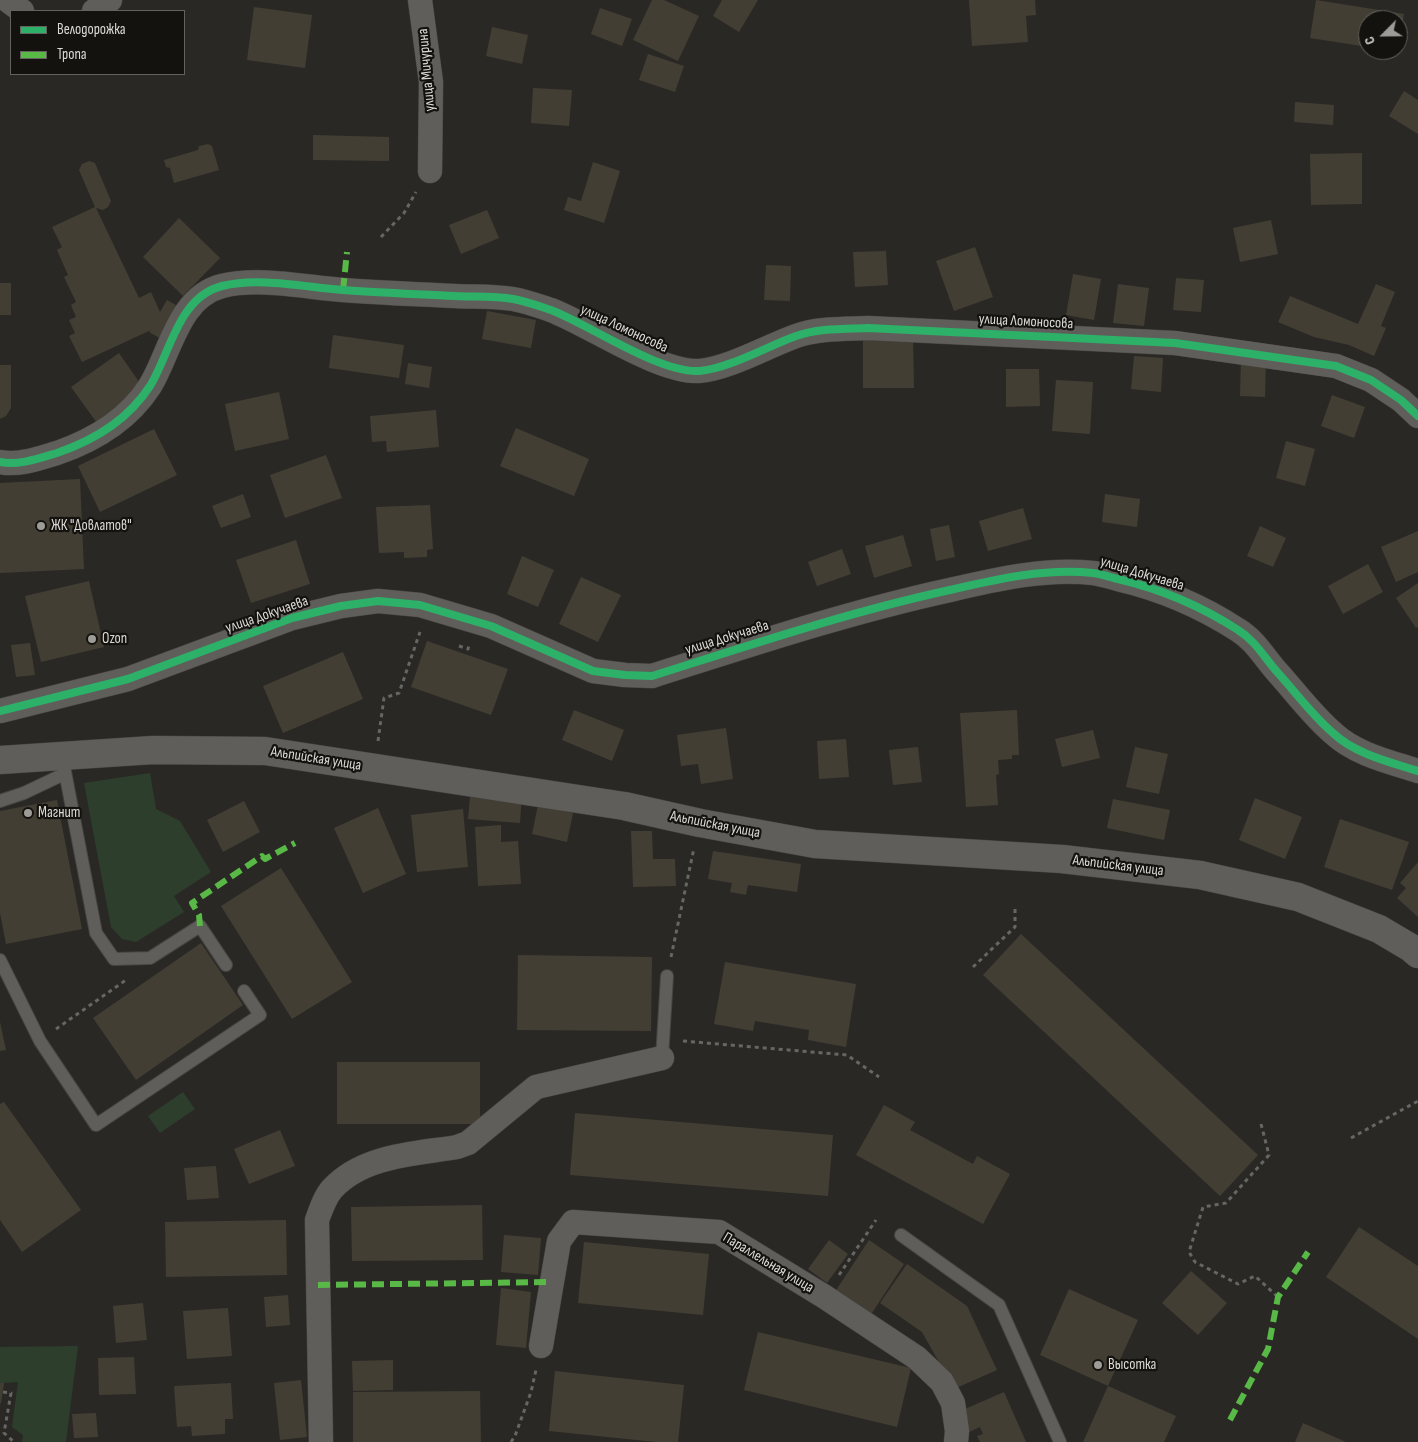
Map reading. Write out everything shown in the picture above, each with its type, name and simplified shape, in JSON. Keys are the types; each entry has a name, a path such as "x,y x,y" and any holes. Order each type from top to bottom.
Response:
{"street":[{"path":"7,0 21,10"},
{"path":"95,10 110,0"},
{"name":"улица Мичурина","path":"420,0 431,82 430,171"},
{"name":"улица Ломоносова","path":"0,462 8,464 39,459 81,445 107,431 129,412 150,385 182,317 198,299 218,287 243,281 343,290 514,299 551,310 652,359 674,367 699,371 725,364 798,336 831,330 868,328 1175,343 1336,366 1371,380 1401,400 1418,416"},
{"name":"улица Докучаева","path":"0,710 128,679 292,618 341,606 378,601 420,605 491,626 593,671 652,676 828,621 895,603 993,580 1055,571 1094,573 1130,581 1172,594 1206,612 1240,631 1254,643 1272,667 1334,734 1356,749 1418,772"},
{"name":"Альпийская улица","path":"0,760 63,765 153,750 265,751 624,806 700,823 814,844 1062,859 1200,875 1298,897 1379,930 1418,954"},
{"path":"321,1442 317,1220 323,1203 331,1189 347,1176 364,1166 384,1159 457,1147 468,1143 536,1087 662,1049"},
{"name":"Параллельная улица","path":"541,1346 559,1241 573,1222 719,1232 825,1297 917,1358 942,1382 953,1403 957,1431 956,1442"}],"lane":[{"path":"0,801 24,792 63,765 96,933 114,959 150,958 200,926 226,965"},
{"path":"0,960 40,1041 96,1125 260,1015 244,991"},
{"path":"662,1049 667,976"},
{"path":"902,1236 999,1305 1060,1442"}],"path":[{"path":"382,237 404,213 430,171"},
{"path":"378,746 384,698 399,693 419,632"},
{"path":"667,976 700,823"},
{"path":"973,967 1015,927 1015,905"},
{"path":"40,1041 128,979"},
{"path":"662,1049 847,1054 879,1077"},
{"path":"1351,1138 1418,1101"},
{"path":"1262,1124 1269,1155 1226,1203 1203,1207 1189,1252 1195,1262 1238,1284 1256,1276 1278,1297"},
{"path":"825,1297 876,1220"},
{"path":"510,1442 515,1436 531,1392 541,1346"},
{"path":"2,1392 11,1393 4,1433 14,1442"}],"green space":[{"path":"150,773 156,809 180,821 211,872 174,896 184,912 136,942 122,939 111,927 84,783"},
{"path":"183,1092 195,1109 160,1133 148,1116"},
{"path":"78,1346 66,1442 22,1442 23,1435 12,1427 18,1382 4,1383 0,1406 0,1347"}],"building":[{"path":"652,0 664,0 699,16 678,61 633,40"},
{"path":"722,0 758,0 739,32 713,16"},
{"path":"969,0 1035,0 1036,15 1026,16 1028,42 972,46"},
{"path":"1316,0 1379,10 1358,10 1358,45 1310,38"},
{"path":"254,7 312,15 305,68 247,60"},
{"path":"600,8 632,19 622,46 591,34"},
{"path":"492,27 528,35 522,64 486,56"},
{"path":"648,54 684,66 675,92 639,80"},
{"path":"533,88 572,90 569,126 531,123"},
{"path":"1404,91 1418,100 1418,134 1389,116"},
{"path":"1295,102 1334,105 1333,125 1294,122"},
{"path":"313,135 389,137 389,161 313,160"},
{"path":"208,144 212,146 219,170 174,183 170,168 166,167 164,160 198,150 199,146"},
{"path":"1362,153 1362,204 1311,205 1310,154"},
{"path":"89,161 95,163 111,201 108,207 103,210 96,208 139,298 151,292 160,312 167,300 188,312 170,344 149,332 151,330 82,362 69,336 75,333 69,320 76,317 71,305 76,302 64,277 68,275 57,250 62,247 52,227 95,207 79,170 82,164"},
{"path":"593,162 620,171 604,223 564,210 568,197 581,201"},
{"path":"487,210 499,238 461,254 449,225"},
{"path":"179,218 220,258 183,296 143,257"},
{"path":"1271,220 1278,254 1240,262 1233,228"},
{"path":"975,247 993,297 954,311 936,261"},
{"path":"886,251 888,285 855,287 853,252"},
{"path":"766,265 791,266 790,301 764,300"},
{"path":"1073,274 1101,279 1094,320 1066,315"},
{"path":"1176,278 1204,280 1201,312 1173,310"},
{"path":"0,283 11,283 11,315 0,315"},
{"path":"1118,284 1149,288 1144,326 1113,323"},
{"path":"1376,284 1395,292 1381,326 1386,328 1374,356 1349,345 1314,337 1278,322 1290,296 1358,324"},
{"path":"487,311 536,320 531,348 482,339"},
{"path":"333,335 404,345 399,378 329,368"},
{"path":"863,336 913,336 914,388 863,388"},
{"path":"119,353 144,389 97,423 71,387"},
{"path":"1134,356 1163,358 1161,392 1131,389"},
{"path":"1241,359 1266,360 1265,397 1240,396"},
{"path":"408,363 432,367 429,388 405,384"},
{"path":"0,365 11,365 11,408 6,416 0,419"},
{"path":"1006,369 1039,369 1040,406 1006,407"},
{"path":"1056,380 1093,382 1090,434 1052,431"},
{"path":"279,392 289,439 235,451 225,404"},
{"path":"1332,395 1365,407 1354,438 1321,426"},
{"path":"436,410 439,447 387,452 386,441 372,442 370,416"},
{"path":"516,428 589,459 574,496 500,466"},
{"path":"154,429 177,475 100,512 78,466"},
{"path":"1286,441 1315,449 1305,486 1276,478"},
{"path":"326,455 342,498 285,518 270,475"},
{"name":"ЖК \"Довлатов\"","path":"80,479 84,569 0,573 0,483"},
{"path":"243,494 251,517 221,528 212,506"},
{"path":"1105,494 1140,499 1137,527 1102,522"},
{"path":"430,505 433,549 427,550 427,557 404,558 404,552 379,553 376,507"},
{"path":"1023,508 1032,539 988,551 979,521"},
{"path":"949,525 955,557 936,561 930,529"},
{"path":"1260,526 1286,538 1273,567 1247,556"},
{"path":"1418,531 1418,572 1396,582 1381,547"},
{"path":"903,535 912,566 874,578 865,546"},
{"path":"296,540 310,584 251,603 236,560"},
{"path":"842,549 851,574 817,586 808,562"},
{"path":"522,556 554,570 538,607 507,594"},
{"path":"1368,564 1383,592 1343,614 1328,586"},
{"path":"581,577 621,595 598,642 559,624"},
{"path":"89,581 104,647 41,662 25,596"},
{"path":"1418,583 1418,627 1416,628 1396,598"},
{"path":"427,641 508,669 491,715 411,687"},
{"path":"30,643 35,675 16,677 11,645"},
{"path":"343,652 363,699 283,733 263,686"},
{"path":"574,710 624,730 612,761 562,740"},
{"path":"1017,710 1019,755 1012,755 1012,759 998,760 999,774 996,775 998,805 966,807 960,713"},
{"path":"726,728 733,779 701,784 698,764 681,766 677,735"},
{"path":"1093,730 1100,758 1062,767 1055,739"},
{"path":"846,739 849,777 819,779 817,741"},
{"path":"918,747 922,782 893,785 889,750"},
{"path":"1135,747 1168,754 1159,794 1126,787"},
{"path":"471,787 522,792 520,823 468,819"},
{"path":"1255,798 1302,817 1285,859 1239,840"},
{"path":"1113,799 1170,810 1164,840 1107,828"},
{"path":"57,800 82,929 6,944 0,913 0,811"},
{"path":"244,801 260,832 223,852 207,820"},
{"path":"538,805 573,813 567,842 532,834"},
{"path":"378,808 406,874 363,893 334,828"},
{"path":"463,809 468,867 417,872 411,815"},
{"path":"1340,819 1409,842 1392,890 1324,867"},
{"path":"501,825 501,842 518,841 521,884 478,886 475,827"},
{"path":"631,831 652,831 653,859 675,859 676,886 633,887"},
{"path":"713,851 801,864 797,892 748,885 746,895 730,892 732,883 708,879"},
{"path":"1418,862 1418,917 1397,898 1406,888 1400,883"},
{"path":"281,868 352,982 292,1019 221,906"},
{"path":"1021,934 1258,1155 1220,1196 983,975"},
{"path":"201,943 243,1005 136,1080 93,1018"},
{"path":"518,955 652,957 651,1031 517,1030"},
{"path":"725,962 856,984 846,1047 808,1040 809,1030 755,1021 753,1031 714,1024"},
{"path":"0,1022 6,1050 0,1051"},
{"path":"337,1062 480,1062 480,1124 337,1124"},
{"path":"4,1102 81,1210 22,1252 0,1220 0,1104"},
{"path":"884,1105 915,1122 910,1130 973,1164 977,1156 1010,1174 983,1224 856,1155"},
{"path":"575,1113 833,1135 828,1196 570,1175"},
{"path":"280,1130 295,1166 249,1184 234,1149"},
{"path":"216,1166 219,1198 187,1200 184,1168"},
{"path":"482,1205 483,1260 352,1261 351,1207"},
{"path":"286,1220 287,1275 166,1277 165,1222"},
{"path":"1359,1227 1418,1266 1418,1339 1326,1277"},
{"path":"504,1235 541,1238 538,1275 501,1272"},
{"path":"829,1240 848,1254 827,1283 808,1269"},
{"path":"869,1240 904,1264 868,1319 833,1295"},
{"path":"584,1242 709,1254 703,1315 578,1303"},
{"path":"907,1264 967,1306 997,1370 954,1389 922,1332 880,1303"},
{"path":"1191,1271 1227,1303 1198,1335 1162,1303"},
{"path":"501,1288 531,1292 526,1348 496,1345"},
{"path":"1069,1289 1138,1320 1108,1386 1040,1355"},
{"path":"288,1295 290,1325 266,1327 264,1297"},
{"path":"143,1303 147,1340 116,1343 113,1306"},
{"path":"228,1308 232,1356 187,1359 183,1311"},
{"path":"758,1332 911,1368 897,1427 744,1390"},
{"path":"134,1357 136,1394 99,1395 98,1358"},
{"path":"393,1360 393,1390 353,1391 352,1361"},
{"path":"555,1371 684,1385 678,1442 656,1442 549,1431"},
{"path":"301,1380 307,1437 280,1440 274,1383"},
{"path":"0,1383 4,1383 1,1403 0,1403"},
{"path":"231,1383 233,1419 225,1419 225,1434 192,1436 191,1426 177,1427 174,1386"},
{"path":"1108,1386 1176,1416 1164,1442 1083,1442"},
{"path":"480,1391 481,1442 353,1442 353,1392"},
{"path":"1004,1392 1026,1442 980,1442 977,1436 983,1434 980,1427 967,1433 958,1412"},
{"path":"96,1413 98,1437 74,1438 72,1414"},
{"path":"1303,1423 1346,1442 1295,1442"}],"marked path":[{"path":"343,290 347,252"},
{"path":"200,926 199,915 192,903 262,856 265,859 295,843"},
{"path":"1230,1420 1268,1349 1278,1297 1308,1252"},
{"path":"318,1285 552,1282"}],"cycle path":[{"path":"0,462 21,462 57,453 84,442 110,427 132,409 150,386 177,328 195,302 207,292 222,286 251,282 357,291 518,300 551,310 645,357 683,370 699,371 722,366 804,333 831,329 868,328 1175,343 1336,366 1371,380 1401,400 1418,416"},
{"path":"0,711 128,679 292,618 341,606 378,601 420,605 491,626 593,671 652,676 875,608 985,582 1039,573 1075,572 1099,574 1150,588 1195,606 1224,621 1250,639 1312,712 1342,740 1362,752 1418,771"}],"place":[{"name":"ЖК \"Довлатов\"","path":"41,526"},
{"name":"Ozon","path":"92,639"},
{"name":"Магнит","path":"28,813"},
{"name":"Высотка","path":"1098,1365"}]}
